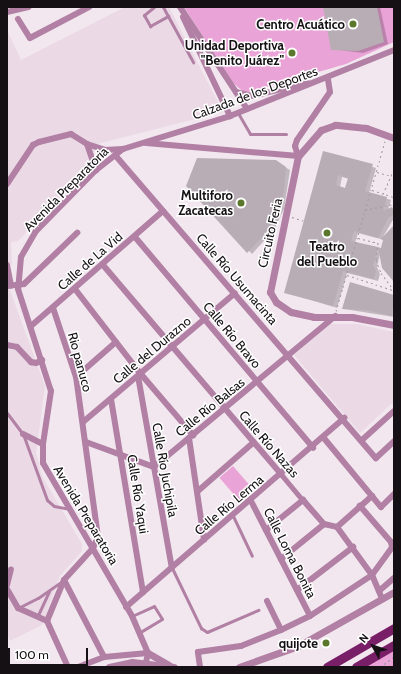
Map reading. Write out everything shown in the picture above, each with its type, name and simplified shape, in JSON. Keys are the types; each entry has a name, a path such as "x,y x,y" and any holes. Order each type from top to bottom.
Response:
{"main road":[{"path":"327,667 394,628"},
{"path":"356,667 394,645"}],"street":[{"path":"7,12 28,7"},
{"path":"18,18 28,38 89,7"},
{"path":"179,7 247,109"},
{"path":"179,7 230,116"},
{"name":"Calzada de los Deportes","path":"124,149 230,116 325,80 393,51"},
{"path":"142,143 298,156 295,146 297,140 330,92 325,80 252,96 236,92"},
{"name":"Circuito Feria","path":"390,136 366,128 346,125 331,126 321,130 298,156 273,268 270,292 272,298 291,312 314,317 335,316 394,324"},
{"name":"Avenida Preparatoria","path":"7,184 33,145 39,142 71,134 87,144 105,150 124,149"},
{"path":"87,144 96,170"},
{"name":"Avenida Preparatoria","path":"124,149 96,170 36,231 25,246 18,276 18,286 51,391 42,458 46,469 94,548 132,616 148,653"},
{"name":"Calle Río Usumacinta","path":"115,155 344,418 376,458 394,442"},
{"name":"Calle de La Vid","path":"31,326 164,212"},
{"path":"7,265 9,286 18,286 77,233"},
{"name":"Calle Río Bravo","path":"135,237 313,448"},
{"name":"Calle Río Nazas","path":"103,265 303,500"},
{"path":"75,289 139,374 191,436 204,540"},
{"name":"Calle del Durazno","path":"83,422 235,293"},
{"name":"Rio panuco","path":"53,308 76,377 98,537 94,548"},
{"name":"Calle Río Balsas","path":"154,467 335,316"},
{"path":"76,377 116,342"},
{"path":"7,345 17,347 31,362 36,363 42,360"},
{"name":"Calle Río Juchipila","path":"139,374 172,568"},
{"name":"Calle Río Yaqui","path":"111,399 143,592"},
{"path":"362,440 394,411"},
{"name":"Calle Río Lerma","path":"126,607 313,448 344,418"},
{"path":"22,434 43,444"},
{"path":"323,437 381,507 394,494"},
{"path":"86,442 154,467"},
{"path":"198,491 254,442"},
{"path":"337,527 372,496"},
{"path":"266,530 303,500 324,524 337,527 353,547 372,575 382,599"},
{"name":"Calle Loma Bonita","path":"251,501 310,616"},
{"path":"200,667 198,652 240,646 281,630 310,616 372,575 392,547 391,542 360,506"},
{"path":"282,559 324,524"},
{"path":"297,590 353,547"},
{"path":"47,621 64,580 94,548"},
{"path":"7,586 11,569"},
{"path":"379,591 394,578"},
{"path":"64,580 104,657"},
{"path":"7,589 18,608 38,615 47,621 68,667"},
{"path":"238,667 298,646 394,592"},
{"path":"267,602 281,630"},
{"path":"145,665 148,653"},
{"path":"78,667 104,657 148,653 173,667"},
{"path":"109,667 132,662 145,665 173,667"}],"lane":[{"path":"154,7 144,15 150,26 168,16"},
{"path":"163,7 193,62"},
{"path":"238,113 250,134 286,134"},
{"path":"7,413 22,434 47,500 54,506 70,509"},
{"path":"233,516 252,556"},
{"path":"172,568 201,628 207,632 258,610"},
{"path":"18,608 49,591 64,580"},
{"path":"38,615 49,591"},
{"path":"132,616 154,606 162,619 140,632"}],"path":[{"path":"335,316 376,172 390,136"},
{"path":"383,194 394,169"},
{"path":"376,172 391,176"},
{"path":"371,190 394,197"},
{"path":"365,210 394,204"},
{"path":"286,215 304,221"},
{"path":"357,238 378,243 376,260 381,273 394,290"},
{"path":"346,275 394,290"},
{"path":"380,667 394,657"}],"shaded area":[{"path":"125,7 169,7 223,112 97,144 90,167 18,241 11,242 12,264 7,269 7,30 21,60"},
{"name":"Unidad Deportiva \"Benito Juárez\"","path":"184,7 394,7 394,42 346,64 245,93 233,83"},
{"path":"7,282 45,386 36,453 42,476 82,544 82,551 60,576 42,625 10,641 7,634"},
{"path":"329,324 357,324 394,332 394,406 391,404 360,433 294,355"},
{"path":"233,466 253,489 239,500 219,478"},
{"path":"394,649 394,667 362,667"}],"building":[{"name":"Centro Acuático","path":"323,7 377,7 384,42 358,51 331,50"},
{"path":"323,151 373,164 365,191 387,197 383,211 392,207 394,215 389,217 378,238 354,231 351,241 378,247 373,265 376,271 374,279 343,271 333,306 284,293","holes":["338,175 348,178 345,188 336,185"]},
{"name":"Multiforo Zacatecas","path":"197,158 276,160 286,167 284,191 277,213 265,234 247,253 186,186"},
{"path":"394,225 394,282 382,268 378,247 381,248 383,240 381,239"},
{"path":"350,282 394,295 392,316 366,310 342,309"}],"place":[{"name":"Centro Acuático","path":"353,24"},
{"name":"Unidad Deportiva \"Benito Juárez\"","path":"292,53"},
{"name":"Multiforo Zacatecas","path":"241,203"},
{"name":"Teatro del Pueblo","path":"327,233"},
{"name":"quijote","path":"326,643"}]}
